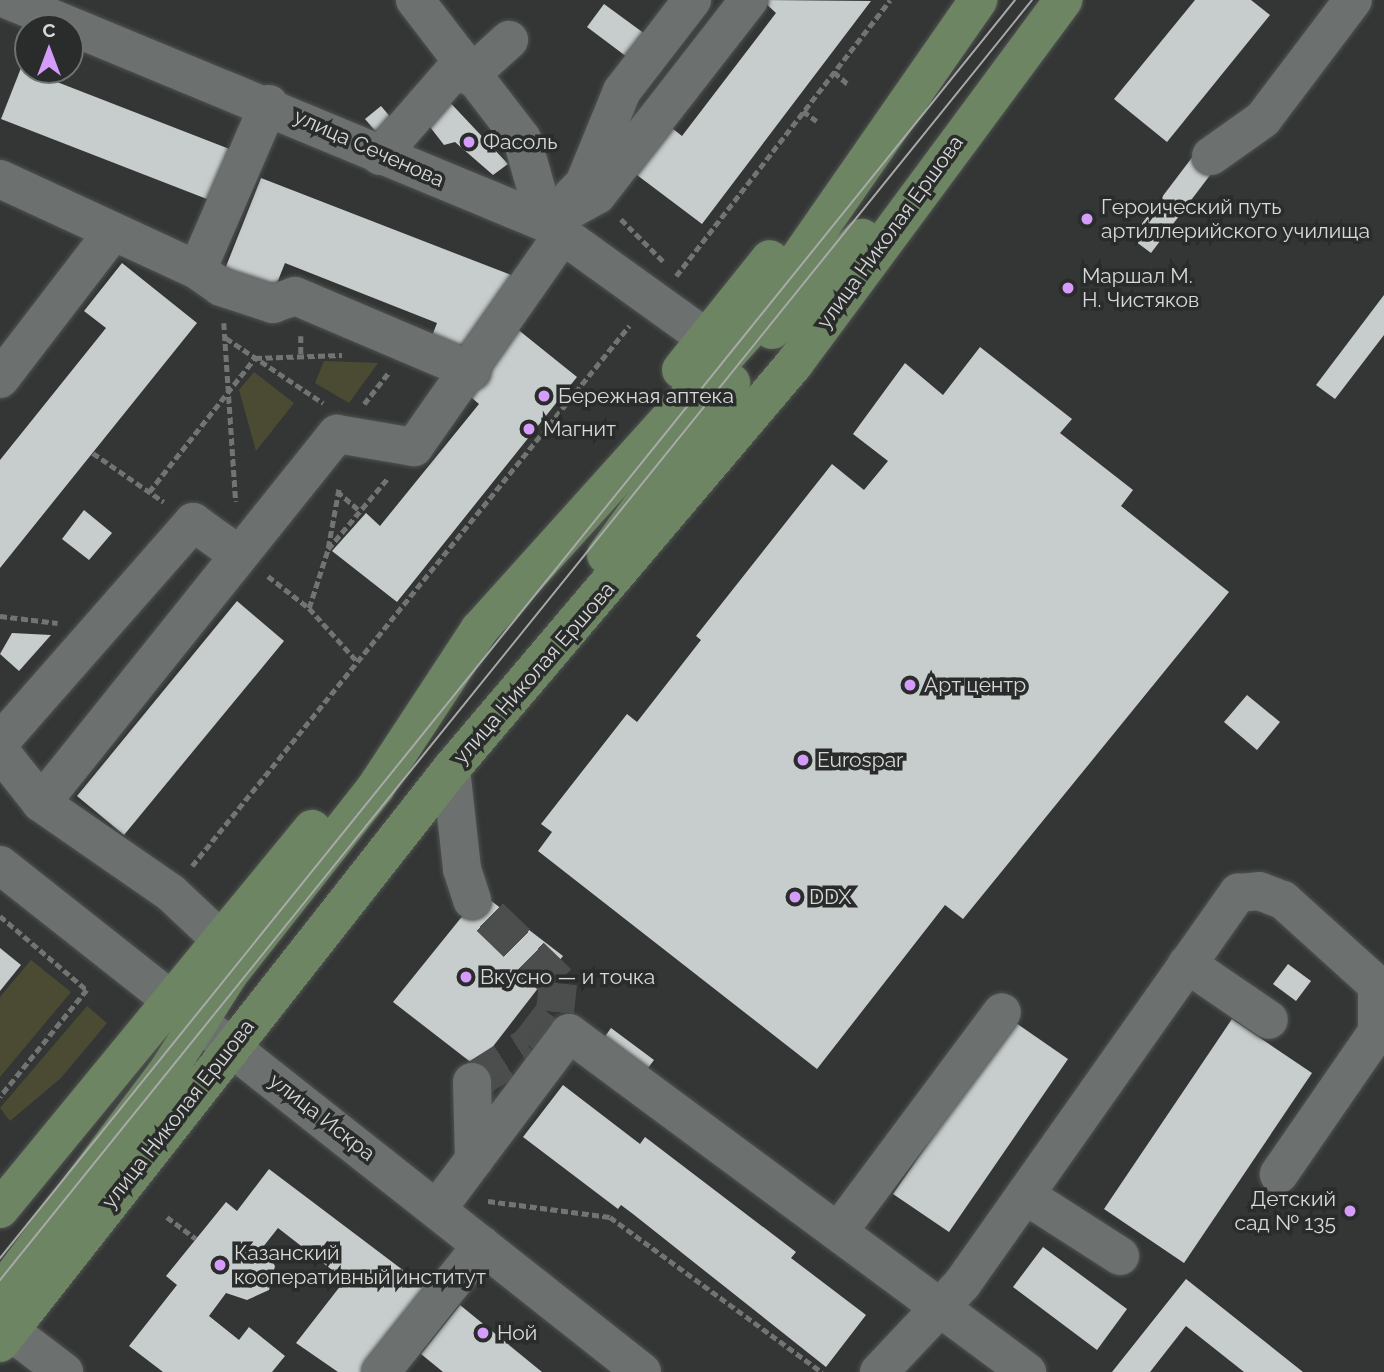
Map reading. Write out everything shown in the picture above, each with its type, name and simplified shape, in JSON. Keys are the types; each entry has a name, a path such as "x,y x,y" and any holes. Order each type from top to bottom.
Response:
{"main road":[{"path":"0,1294 200,1022 229,974 376,787 479,630 706,338 977,0"},
{"path":"0,1209 220,939 479,630 749,330 977,0"},
{"name":"улица Николая Ершова","path":"5,1337 230,1045 451,769 762,339 955,144 1063,0"},
{"path":"0,1209 200,1022 451,769"}],"street":[{"path":"415,0 465,70 522,139 554,229"},
{"path":"41,803 337,434 398,444 472,371 554,229 584,184 622,91 692,0"},
{"path":"554,229 597,195 749,0"},
{"path":"1211,156 1263,119 1353,0"},
{"name":"улица Сеченова","path":"6,7 269,104 380,156 554,229 652,302 706,338"},
{"path":"380,156 465,70 509,40"},
{"path":"209,278 269,104"},
{"path":"0,179 209,278 272,304 295,296 472,371"},
{"path":"0,379 113,233"},
{"path":"0,742 193,522 239,555"},
{"path":"0,751 41,803 170,893 220,939"},
{"path":"451,769 462,869 472,900"},
{"name":"улица Искра","path":"0,865 642,1372"},
{"path":"879,1372 941,1309 1025,1195 1238,893 1259,891 1283,900 1377,985 1377,1032 1279,1174"},
{"path":"1187,964 1269,1020"},
{"path":"838,1232 1002,1012"},
{"path":"437,1209 569,1033 1027,1372"},
{"path":"472,1082 474,1160"},
{"path":"1025,1195 1120,1256"},
{"path":"400,1365 482,1245"},
{"path":"5,1337 65,1372"}],"path":[{"path":"170,893 356,660 652,302 890,0"},
{"path":"834,72 848,84"},
{"path":"803,111 817,121"},
{"path":"209,278 226,338 236,503"},
{"path":"226,338 329,407"},
{"path":"309,608 328,549 398,444 351,421 409,345"},
{"path":"149,492 255,358 351,355"},
{"path":"93,453 193,522"},
{"path":"239,555 309,608 356,660"},
{"path":"0,616 89,626 93,635"},
{"path":"0,916 87,990 0,1097"},
{"path":"478,1200 610,1217 822,1372"},
{"path":"167,1217 196,1239"}],"green space":[{"path":"324,361 378,363 349,403 315,383"},
{"path":"254,372 294,403 256,451 239,390"},
{"path":"31,960 71,992 0,1077 0,997"},
{"path":"87,1006 107,1023 61,1078 10,1121 0,1108"}],"building":[{"path":"762,0 871,1 702,224 633,172 668,125 682,136 776,13"},
{"path":"1195,0 1251,0 1270,15 1167,142 1114,99"},
{"path":"604,4 645,34 627,57 587,27"},
{"path":"15,84 62,84 232,150 212,201 1,119"},
{"path":"443,95 508,164 493,175 455,142 444,145 420,114"},
{"path":"381,106 392,119 376,132 365,119"},
{"path":"1200,147 1220,162 1151,253 1131,238"},
{"path":"261,178 511,275 480,354 432,336 437,323 285,263 275,288 225,269"},
{"path":"122,263 197,323 0,568 0,460 106,328 84,311"},
{"path":"1384,295 1384,335 1335,399 1316,385"},
{"path":"516,328 577,377 397,602 332,551 366,513 380,526 479,404 465,392"},
{"name":"Арт центр","path":"980,347 1072,419 1060,433 1133,490 1121,506 1229,592 963,919 945,905 817,1069 538,851 552,832 541,824 627,714 637,722 701,640 696,636 832,464 864,490 888,461 853,434 905,363 943,395"},
{"path":"84,510 112,533 89,560 62,539"},
{"path":"237,601 284,641 124,835 77,796"},
{"path":"12,633 51,635 19,671 0,654"},
{"path":"1247,695 1280,722 1257,750 1224,722"},
{"path":"481,893 563,956 477,1067 393,1002"},
{"path":"0,948 21,965 0,991"},
{"path":"1288,964 1311,981 1296,1001 1273,984"},
{"path":"1232,1019 1312,1073 1184,1263 1104,1209"},
{"path":"1013,1021 1068,1059 949,1232 893,1194"},
{"path":"611,1028 654,1060 639,1080 596,1049"},
{"path":"563,1085 640,1144 645,1137 796,1252 791,1258 866,1315 826,1367 633,1214 621,1205 618,1209 523,1137"},
{"path":"269,1169 428,1289 363,1372 338,1372 296,1343 345,1280 278,1228 263,1247 275,1266 269,1290 247,1300 226,1293 209,1316 239,1340 249,1327 285,1356 272,1372 163,1372 129,1346 177,1285 166,1276 226,1202 237,1211"},
{"path":"1043,1247 1127,1309 1097,1350 1013,1287"},
{"path":"1186,1279 1303,1372 1244,1372 1186,1326 1150,1372 1112,1372"},
{"path":"460,1305 542,1372 443,1372 421,1354"}],"tunnel":[{"path":"472,900 558,983 555,1012 529,1046 472,1082"}],"tram line":[{"path":"0,1258 1015,0"},
{"path":"0,1280 1032,0"}],"place":[{"name":"Фасоль","path":"469,142"},
{"name":"Героический путь артиллерийского училища","path":"1087,219"},
{"name":"Маршал М. Н. Чистяков","path":"1068,288"},
{"name":"Бережная аптека","path":"544,396"},
{"name":"Магнит","path":"529,429"},
{"name":"Арт центр","path":"910,685"},
{"name":"Eurospar","path":"803,760"},
{"name":"DDX","path":"795,897"},
{"name":"Вкусно — и точка","path":"466,977"},
{"name":"Детский сад № 135","path":"1350,1211"},
{"name":"Казанский кооперативный институт","path":"220,1265"},
{"name":"Ной","path":"483,1333"}]}
